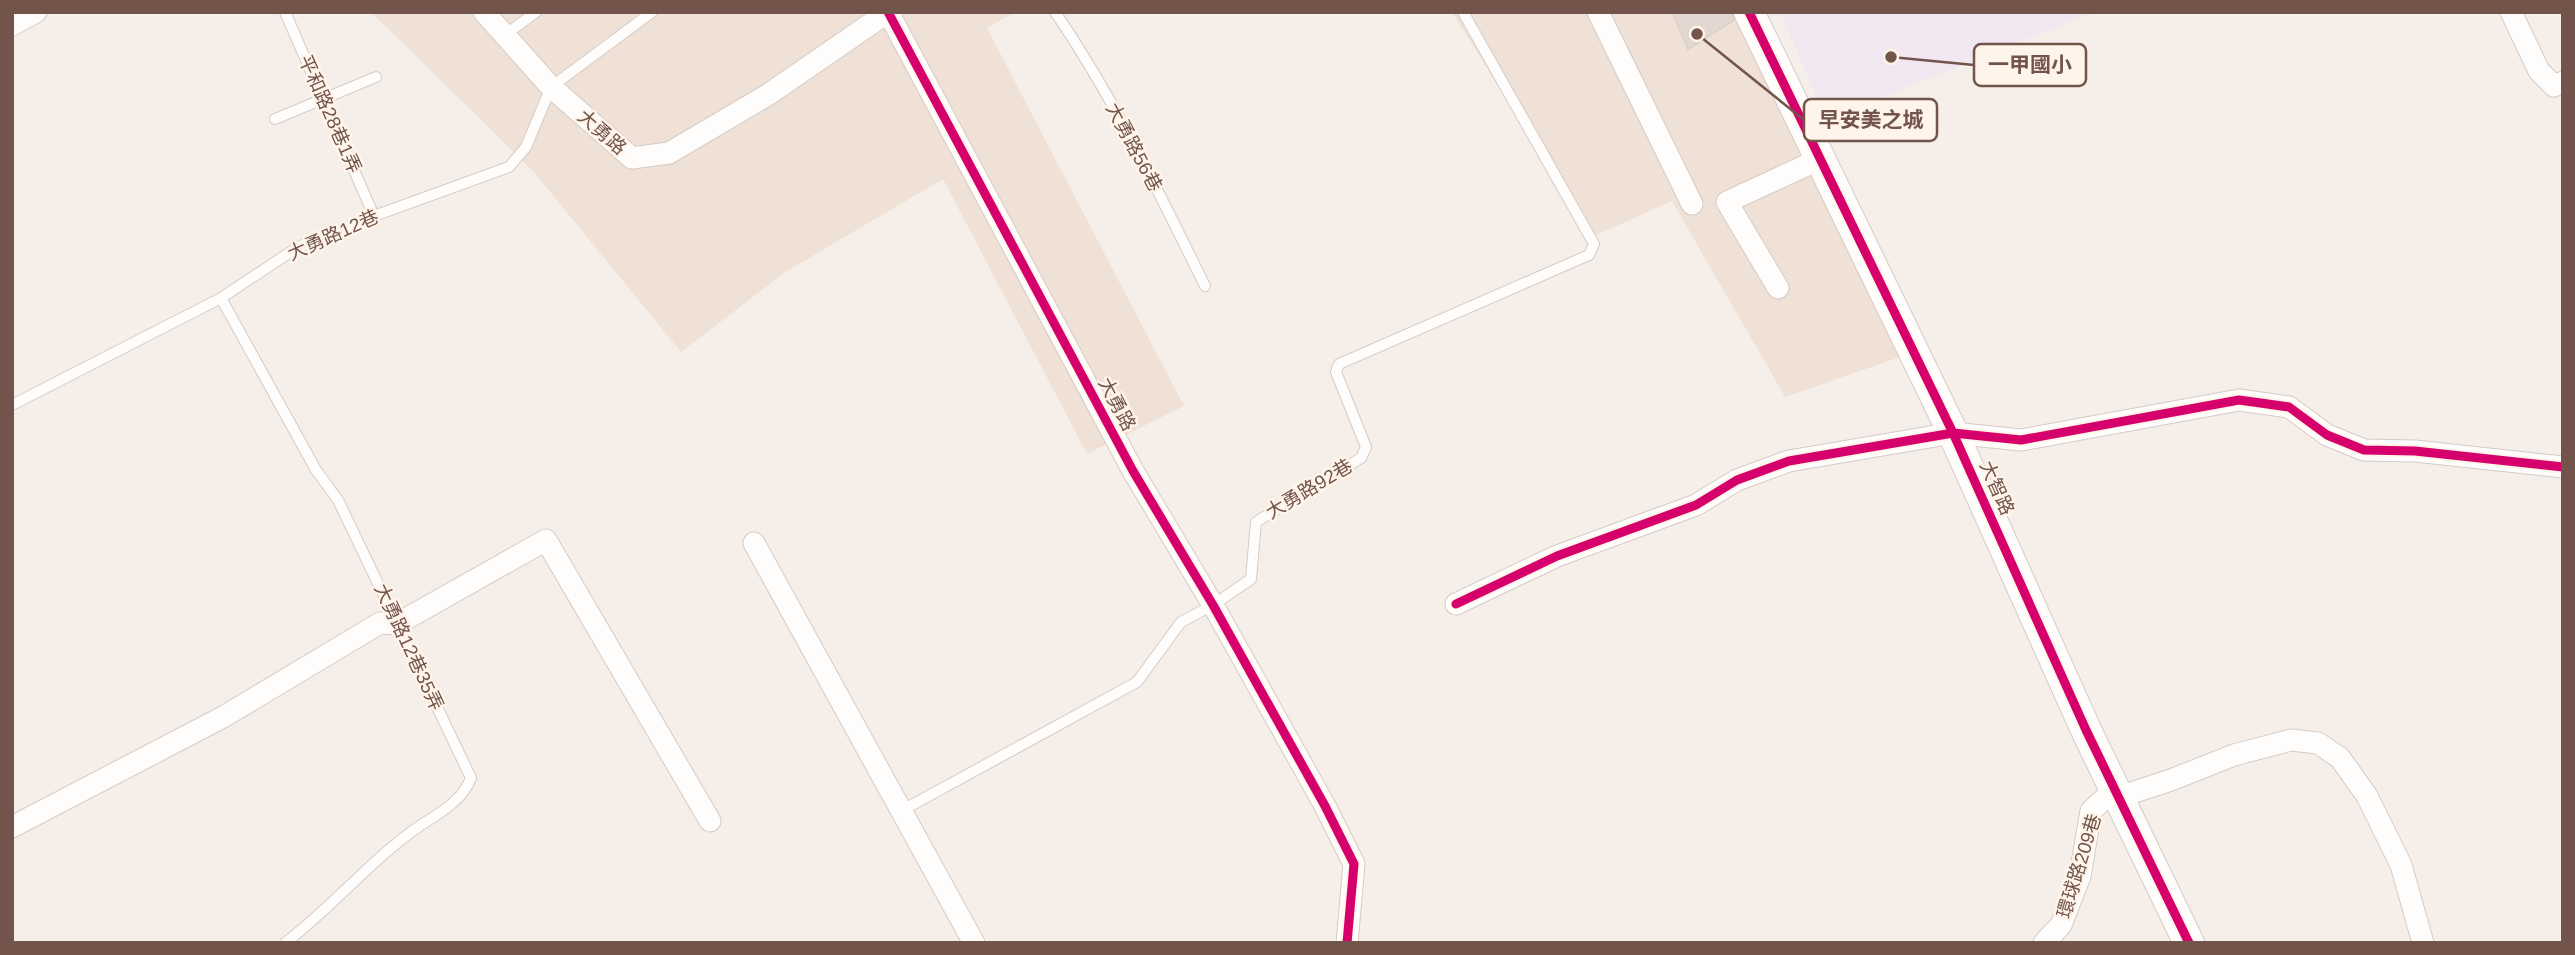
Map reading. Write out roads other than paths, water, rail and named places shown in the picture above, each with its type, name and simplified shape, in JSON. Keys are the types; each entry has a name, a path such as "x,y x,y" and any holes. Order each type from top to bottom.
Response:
{"street":[{"path":"12,25 36,12"},
{"name":"大勇路","path":"484,12 551,87 632,158 669,153 769,94 888,12 1133,471 1213,605 1325,806 1354,864 1348,943"},
{"path":"1598,12 1692,204"},
{"name":"大智路","path":"1749,12 1953,433 2117,793 2189,943"},
{"path":"2511,12 2539,71 2554,86 2563,82"},
{"path":"1778,288 1727,202 1820,159"},
{"path":"1456,604 1557,556 1696,505 1737,480 1789,461 1953,433 2021,440 2239,400 2289,407 2327,435 2364,450 2415,451 2563,467"},
{"path":"12,827 223,717 380,623 397,624 546,540 710,821"},
{"path":"754,543 974,943"},
{"path":"2117,793 2171,780 2234,755 2291,740 2318,743 2340,758 2367,796 2400,865 2423,943"},
{"name":"環球路209巷","path":"2044,943 2061,925 2080,876 2091,811 2117,793"}],"lane":[{"name":"平和路28巷1弄","path":"285,12 374,216"},
{"path":"505,35 536,12"},
{"path":"551,87 652,12"},
{"name":"大勇路56巷","path":"1055,12 1090,64 1156,186 1205,286"},
{"name":"大勇路92巷","path":"901,811 1137,682 1181,622 1213,605 1251,579 1256,522 1361,458 1366,447 1336,372 1339,364 1589,254 1594,244 1463,12"},
{"path":"275,120 376,77"},
{"name":"大勇路12巷","path":"12,405 221,298 298,247 509,167 526,147 551,87"},
{"name":"大勇路12巷35弄","path":"221,298 316,470 338,500 471,778 467,789 457,801 394,843 285,943"}],"place":[{"name":"早安美之城","path":"1697,34"},
{"name":"一甲國小","path":"1891,57"}]}
